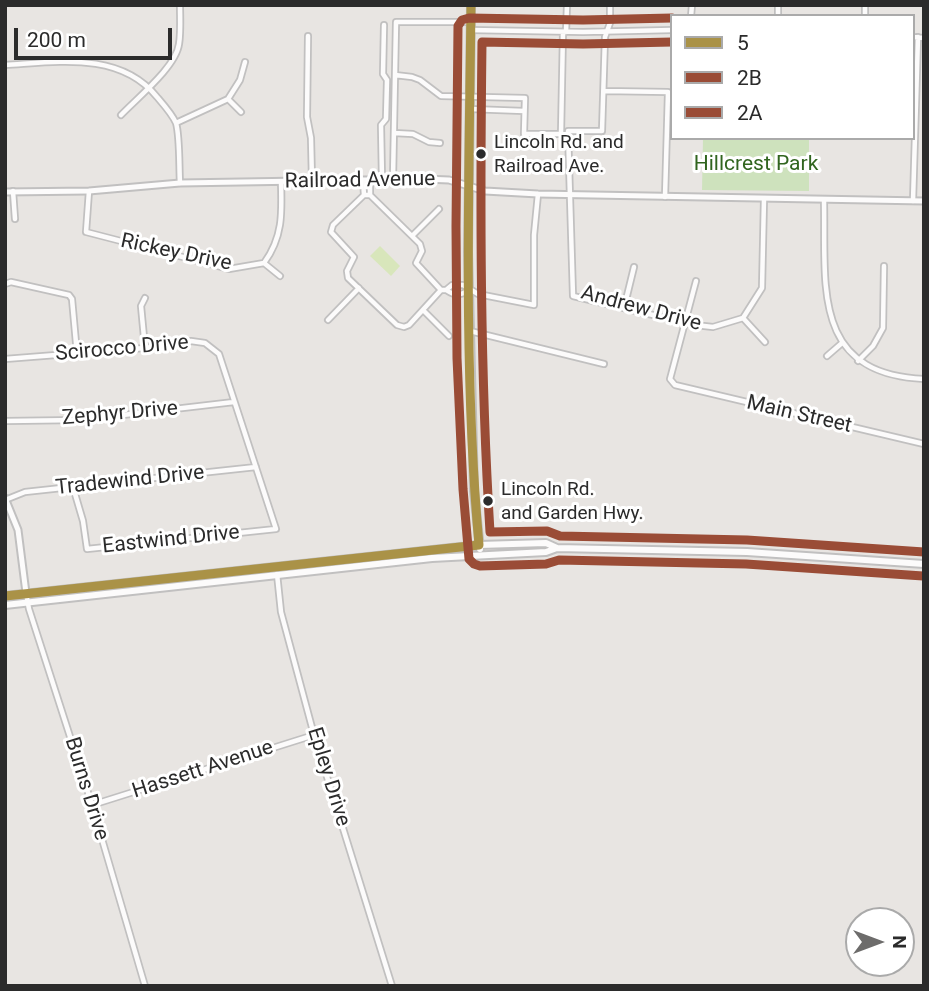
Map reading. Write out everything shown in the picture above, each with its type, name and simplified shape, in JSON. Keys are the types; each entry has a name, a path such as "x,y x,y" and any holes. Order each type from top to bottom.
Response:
{"main road":[{"path":"471,5 469,290 474,491 480,554"},
{"path":"5,596 480,545 546,544 557,548 778,554 924,564"},
{"path":"5,605 480,554 545,552 557,548"}],"street":[{"path":"121,116 168,66 177,52 180,5"},
{"path":"395,75 412,76 440,96 525,98 524,134 561,134 567,5"},
{"path":"610,5 610,23 605,37 604,91 668,92 665,198"},
{"path":"393,179 396,22 564,32 670,30"},
{"path":"382,180 381,125 386,119 387,80 383,74 384,25"},
{"path":"308,36 307,117 311,138 312,181"},
{"path":"918,37 915,117 924,117"},
{"path":"5,65 72,62 105,64 130,72 149,86 176,123 180,183"},
{"path":"176,123 228,99 240,80 245,62"},
{"name":"Andrew Drive","path":"604,91 602,131 568,131 573,296 683,323 713,327 743,318"},
{"path":"228,99 241,112"},
{"path":"469,109 524,111"},
{"path":"394,134 413,134 429,142 440,142"},
{"path":"913,201 914,140"},
{"name":"Railroad Avenue","path":"5,192 89,191 180,183 437,179 485,191 538,194 924,201"},
{"path":"367,180 367,195 331,230 332,235 354,257 347,275 401,326 409,325 443,290 453,285 463,285 469,290 534,305 538,194"},
{"path":"280,276 264,262 275,248 282,218 281,182"},
{"path":"13,191 15,219"},
{"name":"Rickey Drive","path":"89,191 86,232 229,269 264,262"},
{"path":"367,195 412,236 421,248 416,263 443,290 453,295 463,295 469,290"},
{"path":"764,199 762,288 743,318 765,342"},
{"path":"824,200 826,298 830,317 842,343 858,361 882,373 924,379"},
{"path":"412,236 439,209"},
{"path":"858,361 873,346 883,328 884,266"},
{"path":"624,308 634,267"},
{"path":"683,323 696,281"},
{"path":"5,284 11,282 69,295 72,299 78,354"},
{"path":"328,320 359,288"},
{"path":"145,298 141,306 145,348"},
{"path":"423,310 449,336"},
{"name":"Main Street","path":"683,323 670,379 675,385 924,444"},
{"path":"470,331 604,364"},
{"name":"Scirocco Drive","path":"5,359 145,348 191,341 205,343 219,355 276,528"},
{"path":"827,356 842,343"},
{"name":"Zephyr Drive","path":"5,421 80,420 235,402"},
{"name":"Tradewind Drive","path":"6,499 25,492 256,467"},
{"name":"Eastwind Drive","path":"73,487 83,521 87,549 276,528"},
{"path":"6,499 18,530 26,593"},
{"name":"Epley Drive","path":"276,566 281,612 314,735 392,986"},
{"name":"Burns Drive","path":"26,593 145,986"},
{"name":"Hassett Avenue","path":"92,805 314,735"}],"green space":[{"name":"Hillcrest Park","path":"703,140 809,140 809,191 702,190"},
{"path":"380,246 400,266 391,276 370,256"}],"transit line":[{"name":"5","path":"471,5 469,343 479,545"},
{"name":"2B","path":"670,18 469,18 462,20 458,26 457,358 469,559 480,566 546,564 559,560 746,564 923,576"},
{"name":"2A","path":"670,42 482,42 481,287 490,532 547,531 560,536 747,540 924,552"},
{"name":"5","path":"5,596 479,545"}],"place":[{"name":"Lincoln Rd. and Railroad Ave.","path":"481,154"},
{"name":"Lincoln Rd. and Garden Hwy.","path":"488,501"}]}
